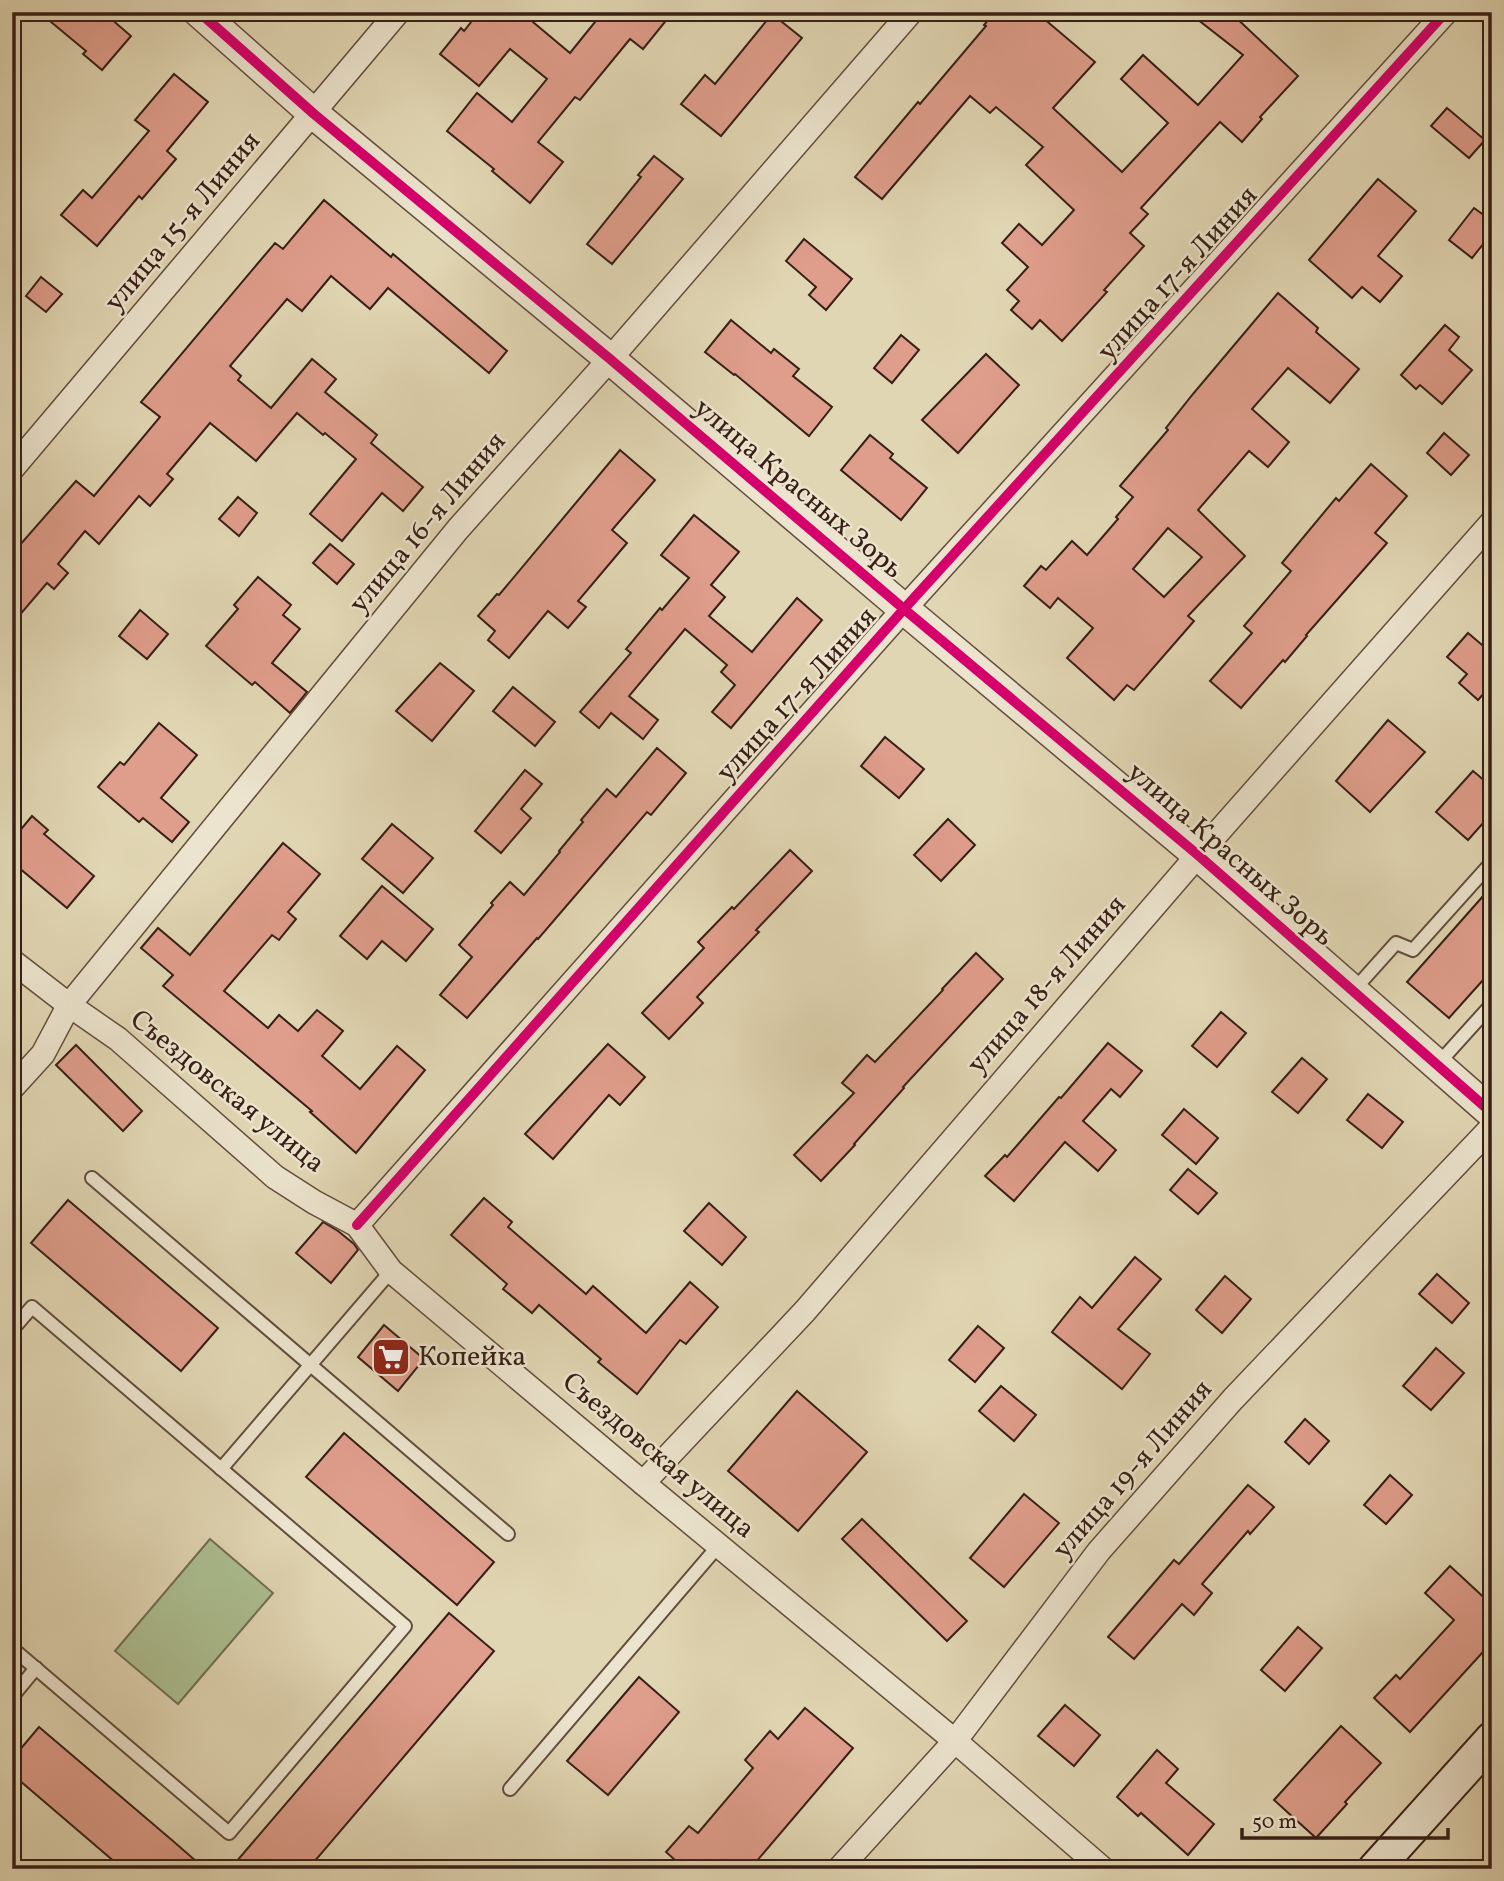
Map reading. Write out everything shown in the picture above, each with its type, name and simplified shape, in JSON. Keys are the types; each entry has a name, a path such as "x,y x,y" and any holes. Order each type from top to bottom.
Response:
{"main road":[{"path":"1375,1869 1492,1739"}],"street":[{"name":"улица Красных Зорь","path":"199,12 314,114 610,359 1198,855 1492,1113"},
{"name":"улица 15-я Линия","path":"12,469 398,12"},
{"name":"улица 16-я Линия","path":"12,1088 43,1054 69,1004 458,529 610,359 911,12"},
{"name":"улица 17-я Линия","path":"357,1225 904,609 1446,12"},
{"name":"улица 18-я Линия","path":"643,1483 805,1311 1198,855 1492,522"},
{"name":"Съездовская улица","path":"12,961 118,1039 275,1177 357,1225 391,1271 955,1741 1103,1869"},
{"name":"улица 19-я Линия","path":"839,1869 955,1741 1099,1550 1233,1399 1492,1126"}],"lane":[{"path":"1353,991 1396,943 1413,950 1492,862"},
{"path":"1437,1065 1492,1004"},
{"path":"92,1178 508,1534"},
{"path":"221,1469 391,1271"},
{"path":"12,1330 32,1307 405,1626 229,1833 12,1648"},
{"path":"510,1789 719,1545"},
{"path":"12,1697 36,1668"}],"green space":[{"path":"210,1539 273,1593 178,1704 115,1651"}],"building":[{"path":"39,12 103,12 131,36 102,70 83,54 86,51"},
{"path":"479,12 521,12 570,53 603,12 673,12 643,49 630,39 580,100 575,97 538,142 563,162 530,203 447,131 477,93 512,122 547,79 510,49 479,86 440,54 461,28 464,31"},
{"path":"995,12 1036,12 1095,62 1053,108 1122,172 1168,123 1121,79 1143,55 1198,105 1243,55 1188,12 1230,12 1298,76 1260,117 1262,119 1242,142 1220,122 1141,208 1148,214 1130,233 1144,246 1062,341 1040,320 1032,329 1011,310 1019,301 1007,290 1028,267 1002,243 1019,224 1042,245 1074,210 1026,165 1043,147 996,107 990,113 970,96 882,199 855,177 918,102 920,104"},
{"path":"772,14 802,38 721,136 681,104 705,75 715,84"},
{"path":"174,74 208,102 167,151 176,159 142,199 139,196 97,246 61,215 83,190 92,198 149,131 135,120"},
{"path":"1447,108 1485,140 1469,158 1431,126"},
{"path":"654,156 683,179 612,264 587,244 641,177 638,175"},
{"path":"1378,179 1416,211 1378,256 1402,276 1380,302 1362,287 1352,298 1309,260"},
{"path":"324,200 391,257 393,254 507,351 489,373 388,288 370,309 331,276 302,311 287,299 230,366 241,376 238,380 271,408 312,359 336,379 325,392 377,435 371,443 423,487 403,511 382,493 342,541 310,514 356,459 297,413 256,461 210,423 167,474 173,479 150,506 139,496 99,544 85,531 58,564 68,573 54,589 47,583 12,624 12,554 76,481 94,496 160,417 141,402 275,243 283,249"},
{"path":"1474,208 1492,221 1492,233 1472,258 1449,240"},
{"path":"804,239 852,279 826,310 809,295 816,287 786,261"},
{"path":"41,277 62,294 46,312 26,296"},
{"path":"1278,293 1318,328 1316,332 1359,369 1330,403 1288,368 1252,409 1289,442 1268,467 1249,451 1198,510 1245,556 1188,616 1194,621 1134,690 1127,685 1114,700 1067,658 1093,628 1058,598 1050,608 1024,586 1041,566 1046,570 1072,541 1087,555 1133,497 1120,486 1168,430 1166,428","holes":["1168,528 1202,557 1164,597 1133,569"]},
{"path":"731,320 771,353 774,349 799,369 793,376 832,407 809,436 705,352"},
{"path":"1445,325 1459,337 1449,350 1472,370 1442,404 1420,385 1416,389 1401,375"},
{"path":"901,335 919,350 892,383 874,368"},
{"path":"986,354 1019,385 958,453 922,420"},
{"path":"1444,433 1469,455 1451,475 1427,453"},
{"path":"870,435 893,454 890,458 927,488 901,520 841,470"},
{"path":"620,450 655,480 612,530 627,543 578,601 586,607 568,628 548,611 509,658 488,640 495,631 478,616 497,594 499,595"},
{"path":"1371,464 1407,496 1375,533 1387,543 1285,662 1283,660 1241,708 1210,681 1252,633 1244,626 1291,571 1282,563 1336,498 1339,501"},
{"path":"238,497 257,513 239,536 219,519"},
{"path":"694,515 739,552 711,585 725,597 709,616 752,652 797,598 822,620 731,728 712,712 735,685 721,672 727,665 685,629 629,696 658,720 643,739 611,713 599,728 580,712 631,653 626,649 689,578 661,555"},
{"path":"330,544 354,564 337,584 313,563"},
{"path":"258,577 291,605 283,615 300,629 272,663 307,692 290,713 255,682 252,685 206,646 238,609 234,605"},
{"path":"140,610 168,634 147,659 119,636"},
{"path":"1468,633 1488,650 1492,647 1492,696 1486,691 1478,700 1459,683 1467,674 1447,657"},
{"path":"440,663 474,691 432,741 396,711"},
{"path":"513,687 555,722 535,746 493,711"},
{"path":"1388,720 1425,752 1370,812 1336,781"},
{"path":"159,723 197,755 161,798 189,822 172,842 143,818 139,822 98,787 120,762 124,765"},
{"path":"885,737 924,769 899,798 861,766"},
{"path":"657,748 686,773 651,815 647,812 467,1018 440,995 472,957 459,945 510,882 524,895 607,789 616,797"},
{"path":"525,770 542,784 521,809 531,818 501,853 475,831"},
{"path":"1473,771 1492,787 1492,813 1468,840 1436,812"},
{"path":"32,816 48,830 44,834 94,876 67,908 12,862 12,840"},
{"path":"948,819 975,845 941,881 914,855"},
{"path":"392,824 433,858 403,893 362,859"},
{"path":"283,843 320,874 288,912 296,919 279,940 272,935 224,991 268,1028 279,1015 298,1031 317,1010 343,1031 322,1056 360,1089 397,1046 425,1070 356,1153 310,1112 312,1111 163,986 173,975 141,948 158,928 190,955"},
{"path":"790,850 812,871 697,997 703,1003 669,1039 642,1013 704,948 698,942 732,907 734,909"},
{"path":"382,886 433,929 406,961 382,941 367,959 340,936"},
{"path":"1492,886 1492,970 1449,1018 1407,982"},
{"path":"976,953 1003,979 821,1181 794,1155 854,1093 842,1083 867,1055 875,1062"},
{"path":"1221,1012 1246,1033 1217,1067 1192,1046"},
{"path":"1108,1043 1142,1071 1120,1097 1111,1089 1083,1121 1116,1150 1098,1171 1065,1142 1014,1201 985,1176 1005,1155 1007,1157"},
{"path":"608,1044 645,1077 620,1105 609,1095 553,1159 525,1134"},
{"path":"76,1045 142,1111 123,1131 56,1065"},
{"path":"1302,1058 1327,1079 1298,1113 1272,1092"},
{"path":"1368,1094 1403,1122 1382,1148 1347,1120"},
{"path":"1184,1109 1218,1138 1196,1164 1162,1135"},
{"path":"1188,1169 1217,1193 1198,1214 1170,1190"},
{"path":"484,1198 512,1222 508,1227 586,1294 593,1286 646,1333 690,1282 718,1307 686,1344 680,1340 637,1394 598,1362 601,1359 539,1305 532,1313 503,1289 507,1284 451,1235"},
{"path":"68,1200 218,1328 181,1371 31,1243"},
{"path":"709,1203 746,1237 722,1265 684,1231"},
{"path":"323,1222 338,1231 358,1250 331,1283 296,1253"},
{"path":"1135,1257 1161,1279 1118,1329 1150,1354 1122,1389 1052,1332 1080,1297 1092,1308"},
{"path":"1437,1274 1469,1303 1452,1323 1419,1294"},
{"path":"1225,1276 1251,1299 1222,1333 1196,1310"},
{"path":"384,1325 424,1359 398,1391 358,1357"},
{"path":"978,1326 1004,1348 975,1382 949,1360"},
{"path":"1436,1348 1464,1373 1431,1410 1403,1386"},
{"path":"1001,1386 1036,1415 1014,1441 979,1411"},
{"path":"797,1391 867,1452 798,1531 728,1471"},
{"path":"1305,1419 1329,1441 1309,1464 1285,1442"},
{"path":"344,1433 494,1562 457,1605 306,1477"},
{"path":"1390,1475 1412,1495 1386,1524 1364,1505"},
{"path":"1248,1485 1274,1507 1250,1534 1248,1531 1202,1584 1212,1593 1194,1615 1182,1604 1134,1659 1108,1637 1174,1560 1179,1564"},
{"path":"1024,1494 1059,1523 1004,1587 970,1558"},
{"path":"862,1519 967,1621 947,1641 842,1539"},
{"path":"1450,1566 1492,1605 1492,1642 1410,1732 1374,1698 1396,1675 1400,1679 1454,1620 1425,1593"},
{"path":"449,1613 494,1651 308,1869 230,1869"},
{"path":"1298,1627 1322,1648 1285,1691 1261,1670"},
{"path":"639,1677 679,1712 608,1795 567,1761"},
{"path":"1065,1705 1100,1735 1074,1766 1038,1736"},
{"path":"805,1708 853,1748 750,1869 685,1869 666,1852 689,1826 698,1833 753,1768 745,1760 770,1731 778,1739"},
{"path":"1341,1726 1381,1763 1316,1838 1274,1800"},
{"path":"39,1727 205,1869 123,1869 12,1774 12,1759"},
{"path":"1157,1750 1178,1769 1166,1783 1214,1824 1188,1855 1141,1813 1138,1816 1117,1797"}],"cycle path":[{"path":"199,12 314,114 610,359 1198,855 1492,1113"},
{"path":"357,1225 904,609 1446,12"}],"place":[{"name":"Копейка","path":"391,1357"}]}
